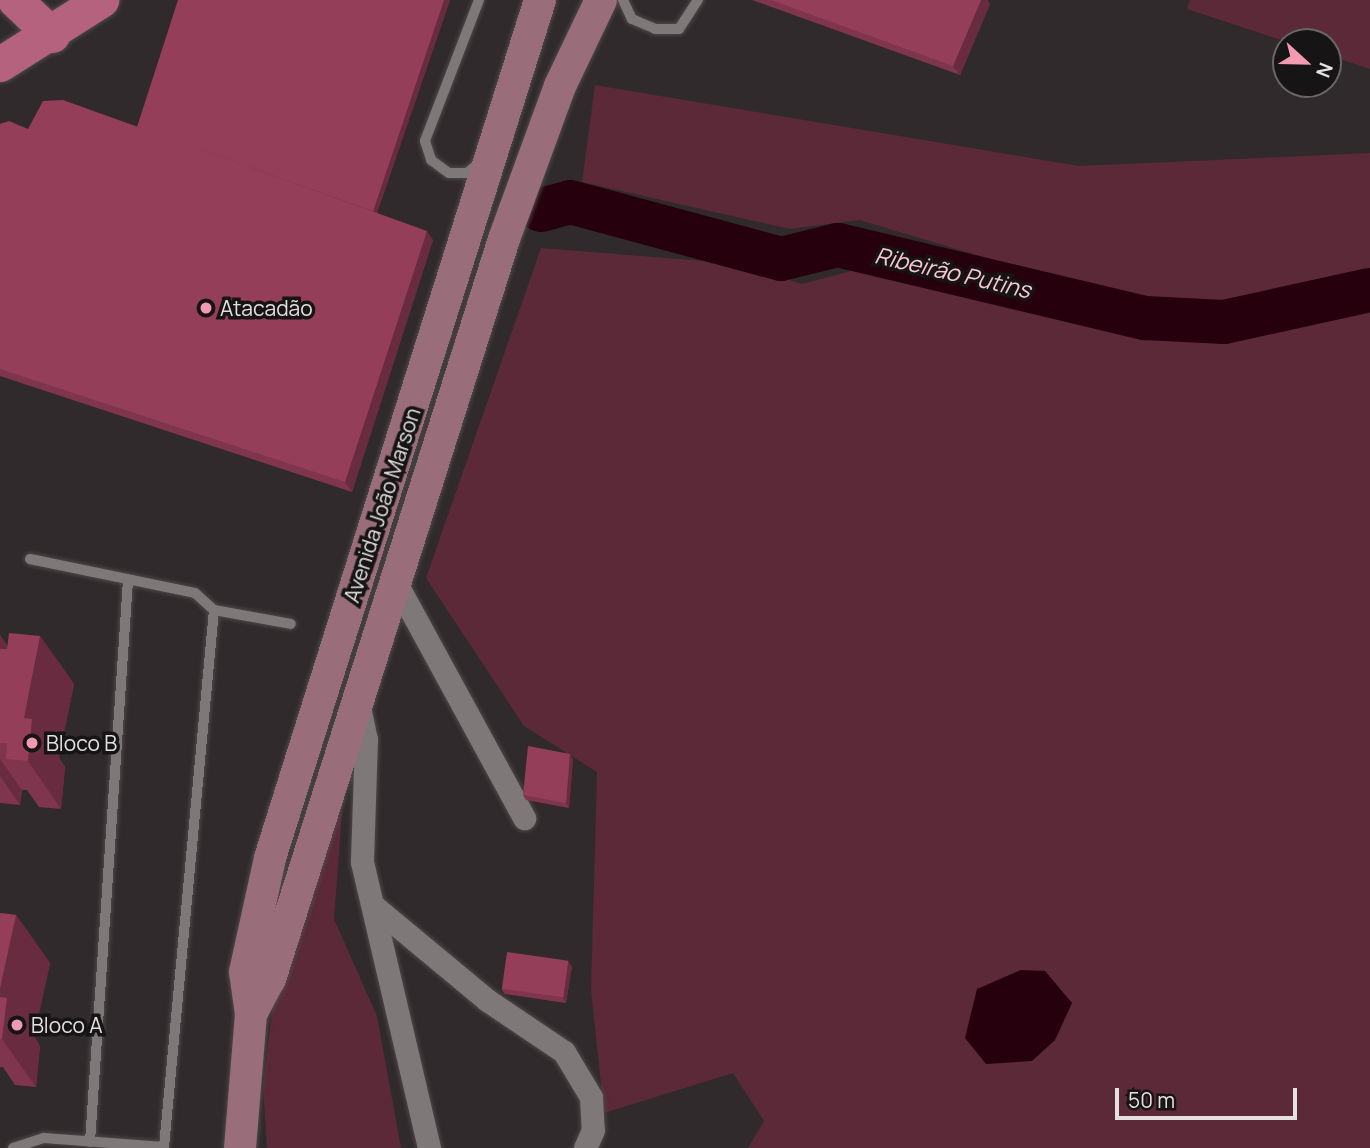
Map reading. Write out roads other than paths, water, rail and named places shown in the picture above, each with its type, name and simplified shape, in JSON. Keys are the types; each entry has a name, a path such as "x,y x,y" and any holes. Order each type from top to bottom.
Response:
{"main road":[{"path":"15,0 52,35"},
{"path":"0,64 52,35 101,0"},
{"name":"Avenida João Marson","path":"240,1148 251,1014 245,972 270,858 540,0"},
{"name":"Avenida João Marson","path":"251,1014 270,979 515,208 560,86 601,0"}],"street":[{"path":"396,583 524,818"},
{"path":"357,699 366,739 362,862 375,906 429,1148"},
{"path":"375,906 486,1000 564,1052 592,1097 593,1130 585,1148"}],"lane":[{"path":"479,0 426,137 431,160 458,175 476,167 512,91"},
{"path":"623,0 632,19 655,29 679,29 698,0"},
{"path":"30,559 195,593 214,610 291,624"},
{"path":"90,1142 128,580"},
{"path":"13,1148 44,1138 164,1148 214,610"}],"waterway":[{"name":"Ribeirão Putins","path":"541,210 570,202 781,259 838,245 1145,318 1224,322 1370,290"}],"place":[{"name":"Atacadão","path":"206,308"},
{"name":"Bloco B","path":"32,743"},
{"name":"Bloco A","path":"17,1025"}]}
